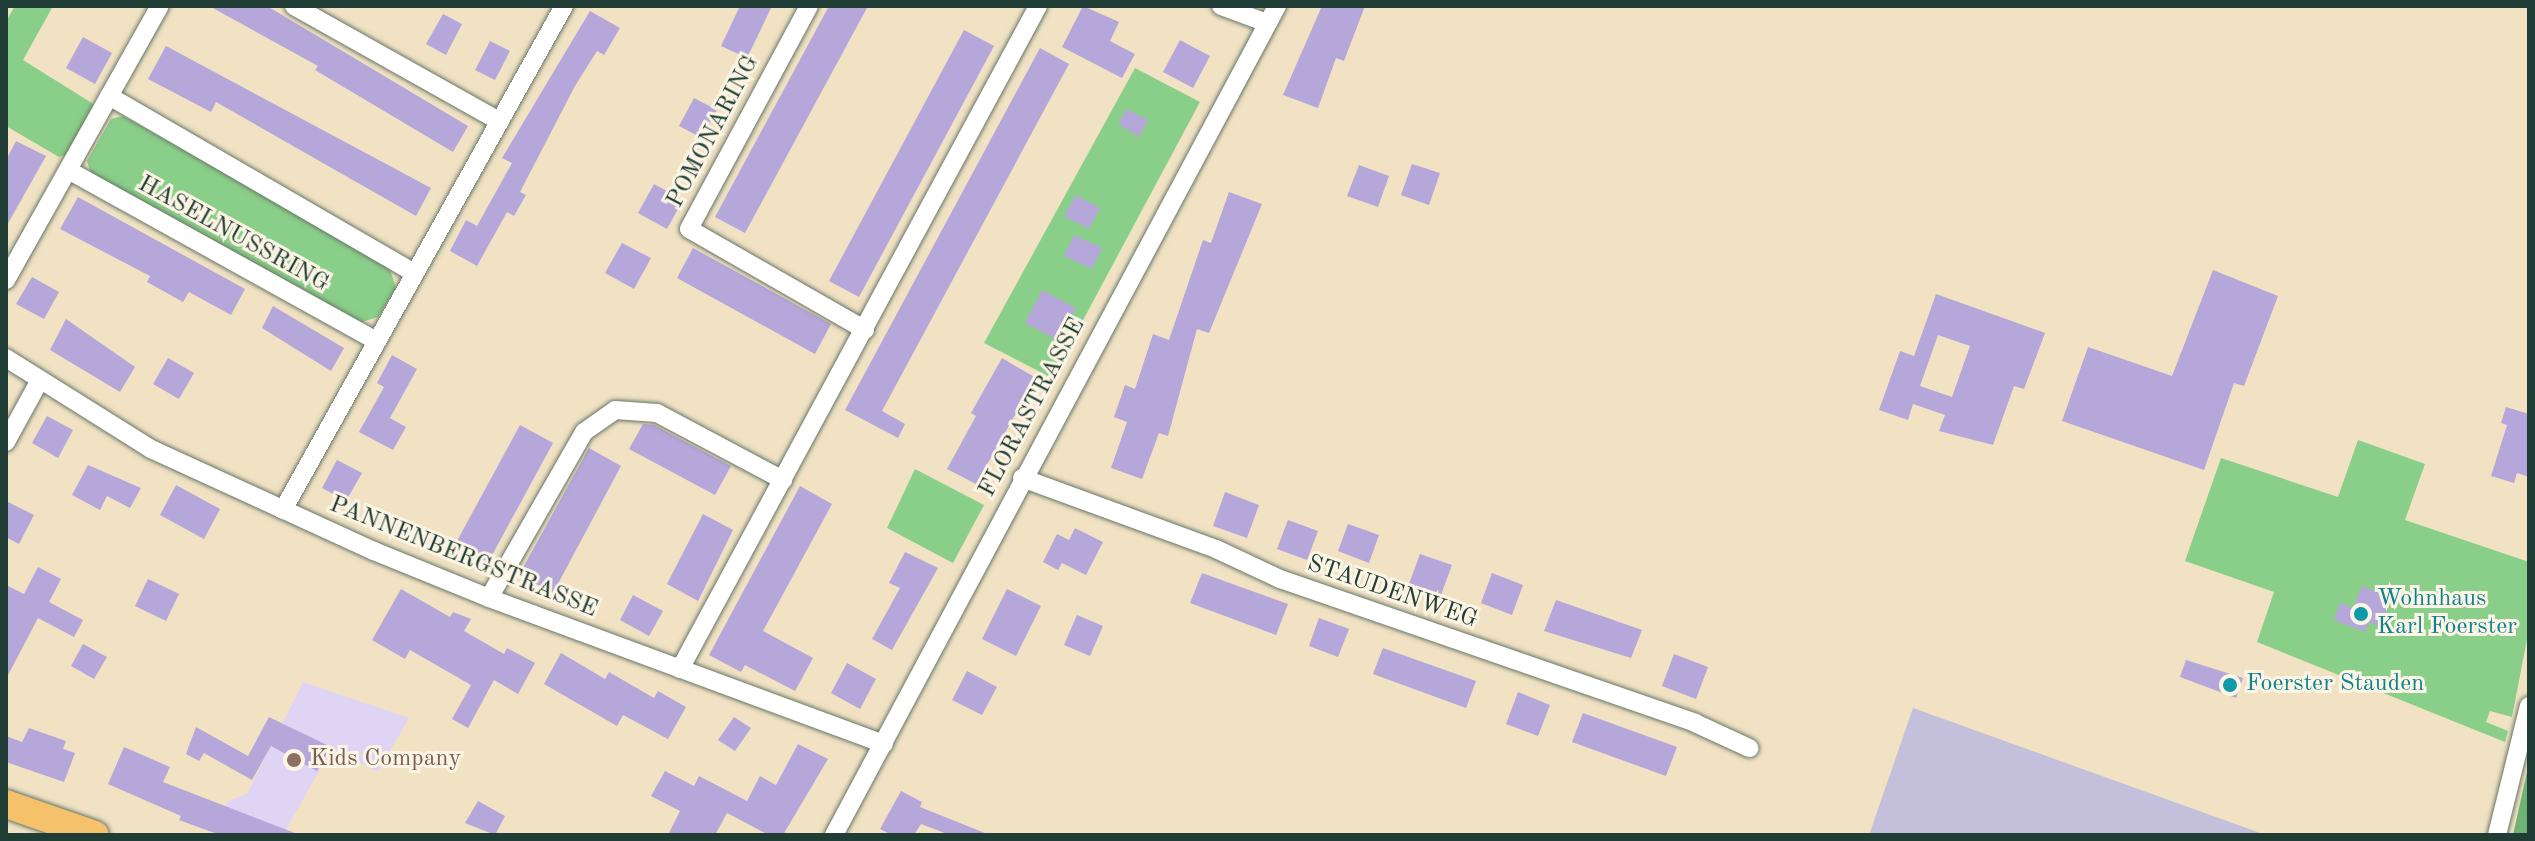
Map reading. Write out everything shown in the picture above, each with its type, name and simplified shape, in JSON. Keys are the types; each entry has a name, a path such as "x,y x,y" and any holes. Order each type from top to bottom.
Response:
{"main road":[{"path":"6,804 95,835"}],"street":[{"path":"6,280 160,6"},
{"path":"294,6 499,121"},
{"path":"283,510 564,6"},
{"name":"POMONARING","path":"809,6 689,229 865,330"},
{"path":"680,669 1038,6"},
{"path":"1221,6 1267,23"},
{"name":"FLORASTRASSE","path":"834,835 1022,478 1277,6"},
{"path":"109,96 414,273"},
{"name":"HASELNUSSRING","path":"68,170 376,341"},
{"name":"PANNENBERGSTRASSE","path":"6,358 151,449 283,510 489,598 884,744"},
{"path":"6,442 40,380"},
{"path":"489,598 584,432 615,410 657,413 783,480"},
{"name":"STAUDENWEG","path":"1022,478 1216,549 1280,579 1451,641 1522,660 1695,723 1749,748"},
{"path":"2497,835 2529,706"}],"shaded area":[{"name":"Kids Company","path":"303,682 409,718 378,772 332,748 283,835 214,835 228,801 247,794"},
{"path":"1913,708 2266,835 1869,835"}],"green space":[{"path":"15,6 53,6 23,60 95,105 67,154 59,157 6,126 6,21"},
{"path":"1135,68 1200,102 1052,378 984,343"},
{"path":"123,116 389,266 396,288 378,317 358,323 91,174 87,161 111,119"},
{"path":"2358,440 2425,464 2405,520 2529,562 2529,629 2512,717 2490,711 2486,722 2508,731 2505,742 2257,642 2274,592 2185,561 2221,458 2338,497"},
{"path":"915,469 984,505 953,563 887,528"},
{"path":"2529,763 2529,835 2513,835"}],"building":[{"path":"209,6 267,6 468,126 453,152 315,70 318,66"},
{"path":"740,6 772,6 747,58 721,46"},
{"path":"829,6 868,6 745,233 715,217"},
{"path":"1083,6 1119,22 1110,41 1135,54 1122,78 1062,47"},
{"path":"1322,6 1365,6 1344,61 1336,58 1318,108 1283,95"},
{"path":"590,11 620,28 604,55 597,51 575,86 520,192 526,195 514,216 507,212 477,266 450,251 466,220 477,226 512,163 502,158"},
{"path":"443,14 462,24 446,55 426,44"},
{"path":"964,30 994,46 859,297 829,281"},
{"path":"83,37 112,53 95,84 66,68"},
{"path":"1180,40 1210,56 1193,88 1163,72"},
{"path":"490,41 510,51 495,80 475,70"},
{"path":"166,46 431,188 416,216 216,102 211,112 148,79"},
{"path":"1040,48 1069,64 882,411 905,424 898,438 845,410"},
{"path":"694,98 717,110 702,138 679,126"},
{"path":"1127,109 1148,120 1139,137 1118,124"},
{"path":"16,141 46,156 6,227 6,160"},
{"path":"1412,164 1440,173 1429,205 1401,195"},
{"path":"1359,165 1389,176 1378,207 1347,196"},
{"path":"654,184 683,200 667,229 638,213"},
{"path":"1229,192 1262,204 1209,333 1197,329 1168,436 1159,433 1142,479 1111,468 1127,422 1114,417 1125,385 1135,389 1153,334 1169,340 1203,240 1211,243"},
{"path":"1076,195 1100,208 1089,229 1064,216"},
{"path":"78,197 245,289 231,315 189,292 183,302 147,282 150,276 60,229"},
{"path":"1074,235 1102,248 1092,269 1064,256"},
{"path":"622,243 651,258 634,289 605,273"},
{"path":"693,248 831,324 815,354 677,278"},
{"path":"2213,270 2278,296 2244,386 2234,383 2204,470 2062,421 2088,347 2172,376"},
{"path":"32,277 59,292 44,319 16,304"},
{"path":"1042,290 1076,308 1059,341 1025,323"},
{"path":"1936,294 2045,333 2024,389 2014,386 1993,445 1939,431 1945,415 1913,404 1908,420 1879,410 1900,351 1914,356","holes":["1938,335 1970,346 1952,397 1920,386"]},
{"path":"273,306 344,348 331,371 262,328"},
{"path":"66,319 135,367 120,392 50,350"},
{"path":"392,355 417,369 390,418 406,427 393,450 359,432 384,387 377,383"},
{"path":"168,358 194,373 179,399 153,384"},
{"path":"1002,358 1036,378 976,484 947,469 976,416 971,413"},
{"path":"2506,407 2529,414 2529,477 2517,473 2514,483 2491,476 2507,425 2501,423"},
{"path":"47,416 73,430 58,458 32,443"},
{"path":"643,424 654,425 731,466 715,495 629,449"},
{"path":"520,425 553,443 484,570 451,552"},
{"path":"589,448 621,466 553,593 519,575"},
{"path":"337,460 362,473 346,501 322,488"},
{"path":"88,465 141,488 130,508 107,496 100,510 72,495"},
{"path":"176,485 220,509 204,539 160,515"},
{"path":"800,486 832,504 763,631 813,658 795,691 745,665 741,672 709,655"},
{"path":"1225,492 1259,505 1247,538 1213,526"},
{"path":"6,501 34,515 19,544 6,537"},
{"path":"703,514 733,530 698,601 667,584"},
{"path":"1288,520 1318,531 1307,560 1277,549"},
{"path":"1348,524 1379,535 1369,563 1338,551"},
{"path":"1075,528 1103,542 1086,575 1062,563 1058,570 1043,562 1057,534 1069,540"},
{"path":"905,552 938,568 892,650 872,639 900,588 889,583"},
{"path":"1420,554 1452,565 1441,595 1409,584"},
{"path":"38,567 61,579 49,602 83,620 74,637 38,618 6,679 6,585 24,594"},
{"path":"1202,573 1288,604 1276,635 1190,603"},
{"path":"1492,573 1523,585 1512,615 1481,603"},
{"path":"148,579 179,594 166,621 135,606"},
{"name":"Wohnhaus Karl Foerster","path":"2362,586 2392,598 2380,627 2369,622 2365,632 2334,620 2340,603 2353,608"},
{"path":"401,589 450,617 453,612 471,619 464,631 504,654 507,648 535,663 518,694 494,680 468,728 452,719 471,685 410,650 405,659 372,640"},
{"path":"1007,589 1041,606 1016,656 982,639"},
{"path":"633,595 663,611 649,636 620,620"},
{"path":"1556,600 1642,630 1631,658 1544,631"},
{"path":"1077,615 1103,626 1090,656 1064,645"},
{"path":"1319,618 1349,629 1338,657 1309,646"},
{"path":"83,644 107,657 94,679 71,666"},
{"path":"1383,648 1476,681 1466,708 1373,674"},
{"path":"561,653 605,679 609,672 654,698 658,691 686,707 668,739 623,715 617,726 544,684"},
{"path":"1674,654 1708,667 1696,699 1662,686"},
{"path":"2186,660 2243,678 2236,698 2180,677"},
{"path":"847,663 876,679 860,709 831,693"},
{"path":"967,671 997,687 982,715 952,700"},
{"path":"1518,692 1550,705 1538,736 1506,724"},
{"path":"1583,713 1677,747 1666,776 1572,742"},
{"path":"269,717 331,747 317,771 271,746 252,780 204,753 199,761 186,754 196,727 248,756"},
{"path":"734,717 751,728 735,751 718,740"},
{"path":"29,728 66,741 63,749 75,753 64,782 6,762 6,736 22,742"},
{"path":"798,744 828,759 783,835 769,835 727,813 715,835 668,835 680,811 651,796 665,771 694,786 699,776 747,801 760,776 776,785"},
{"path":"124,747 170,767 163,782 300,835 220,835 179,820 181,816 108,784"},
{"path":"901,791 922,802 920,807 990,835 950,835 921,824 914,835 892,835 880,829"},
{"path":"478,801 505,816 495,835 465,823"}],"place":[{"name":"Wohnhaus Karl Foerster","path":"2361,614"},
{"name":"Foerster Stauden","path":"2230,685"},
{"name":"Kids Company","path":"294,760"}]}
